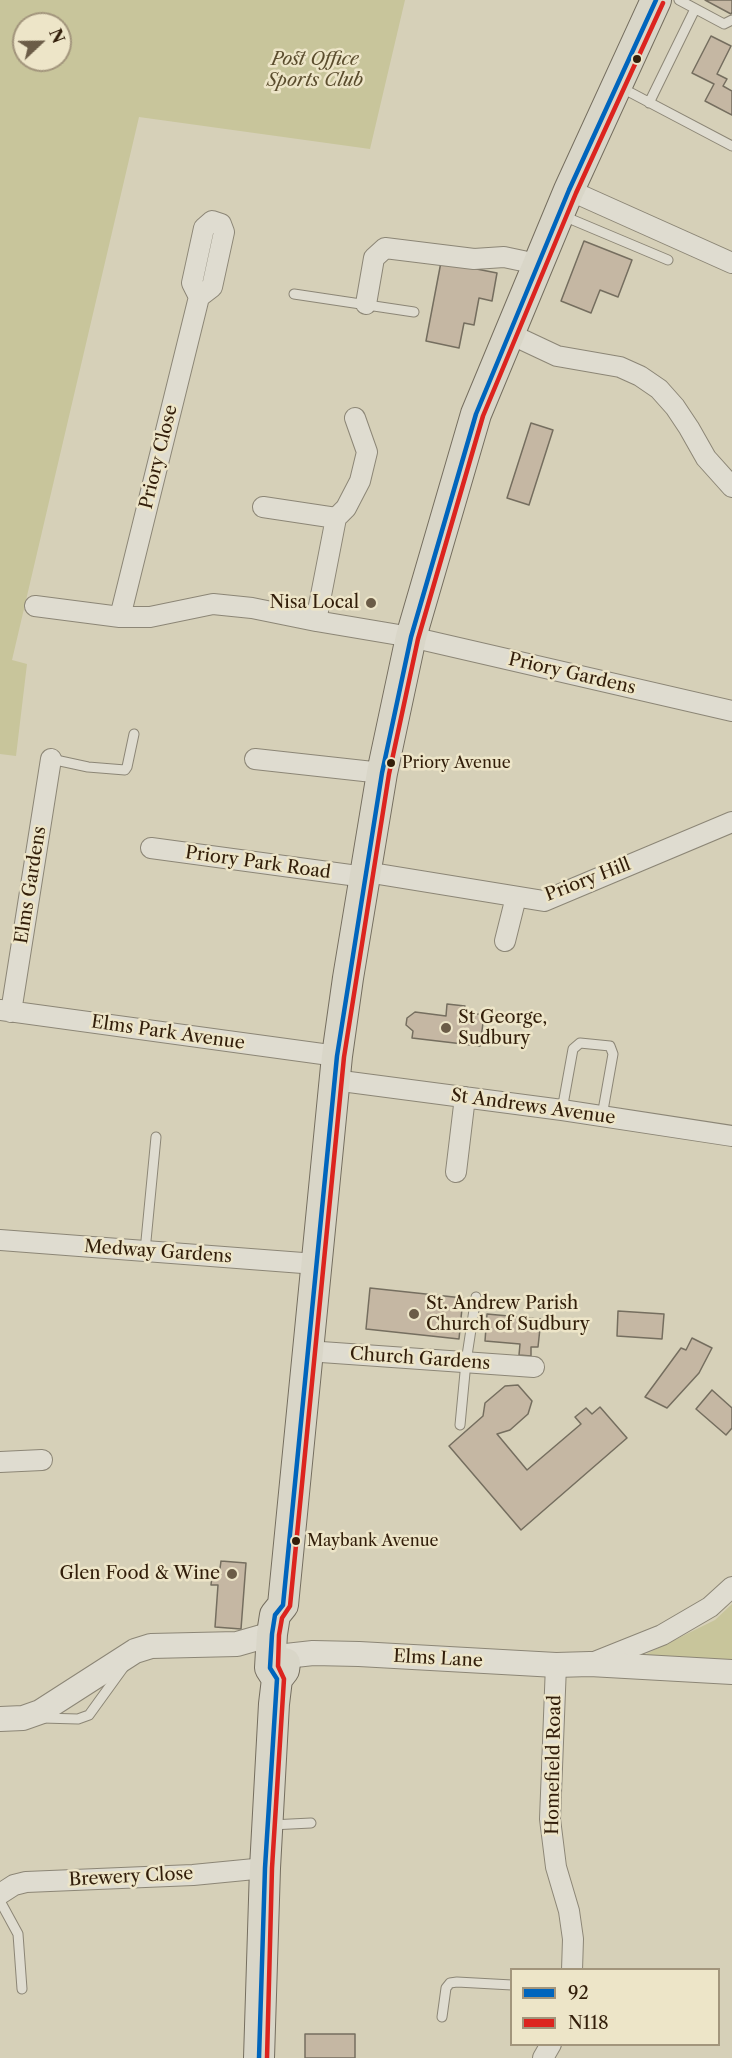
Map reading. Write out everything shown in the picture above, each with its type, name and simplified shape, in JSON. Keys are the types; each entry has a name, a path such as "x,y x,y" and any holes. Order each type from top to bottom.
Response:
{"main road":[{"path":"260,2058 265,1868 278,1656 275,1615 283,1605 335,1068 382,773 411,637 476,414 537,264 656,0"}],"street":[{"path":"564,202 732,263"},
{"path":"366,304 374,258 385,248 474,259 504,257 537,264"},
{"name":"Priory Close","path":"120,617 199,297"},
{"path":"508,333 557,356 620,367 640,376 658,389 675,407 690,428 706,458 732,487"},
{"path":"316,621 336,518 346,508 360,481 367,452 355,418"},
{"path":"263,507 336,518"},
{"path":"35,606 120,617 150,617 213,604 252,608 411,637"},
{"name":"Priory Gardens","path":"411,637 732,711"},
{"name":"Elms Gardens","path":"5,1011 51,759"},
{"path":"255,759 382,773"},
{"name":"Priory Hill","path":"365,875 544,901 732,822"},
{"name":"Priory Park Road","path":"151,848 365,875"},
{"path":"505,941 516,897"},
{"name":"Elms Park Avenue","path":"5,1011 335,1068"},
{"name":"St Andrews Avenue","path":"335,1068 465,1097 732,1136"},
{"path":"456,1172 465,1097"},
{"name":"Medway Gardens","path":"0,1240 316,1264"},
{"name":"Church Gardens","path":"307,1351 534,1367"},
{"path":"0,1462 42,1460"},
{"name":"Elms Lane","path":"590,1664 662,1635 710,1607 732,1587"},
{"path":"12,1718 40,1712 135,1652 151,1646 237,1644 278,1656"},
{"name":"Elms Lane","path":"278,1656 313,1653 359,1654 556,1665 590,1664 732,1671"},
{"name":"Homefield Road","path":"556,1665 550,1819 556,1867 569,1911 573,1939 572,1968"},
{"name":"Brewery Close","path":"0,1894 26,1882 194,1875 265,1868"}],"lane":[{"path":"679,0 724,24 732,20"},
{"path":"650,103 695,9"},
{"path":"617,85 732,146"},
{"path":"564,202 668,260"},
{"path":"294,294 414,312"},
{"path":"51,759 88,767 125,770 134,734"},
{"path":"562,1110 573,1049 580,1042 610,1046 613,1054 602,1116"},
{"path":"146,1251 156,1137"},
{"path":"460,1425 466,1362 476,1297"},
{"path":"268,1825 311,1823"},
{"path":"0,1901 18,1934 22,1989"},
{"path":"442,2016 446,1988 450,1983 510,1985"}],"green space":[{"name":"Post Office Sports Club","path":"0,0 405,0 370,149 139,117 12,660 27,664 16,756 0,754"},
{"path":"732,1604 732,1662 640,1657 715,1620"}],"building":[{"path":"705,0 732,0 732,12 731,14"},
{"path":"711,36 731,46 717,74 727,79 723,86 732,91 732,115 705,101 714,84 692,73"},
{"path":"584,241 632,260 618,297 600,290 591,313 561,301"},
{"path":"441,262 497,273 492,301 479,298 474,325 464,323 459,348 426,341"},
{"path":"531,423 553,430 529,505 507,498"},
{"name":"St George, Sudbury","path":"447,1004 465,1006 464,1012 484,1015 480,1046 412,1038 413,1031 406,1025 407,1018 415,1012 446,1016"},
{"name":"St. Andrew Parish Church of Sudbury","path":"370,1288 463,1298 459,1339 366,1329"},
{"path":"618,1311 664,1314 662,1339 617,1336"},
{"path":"487,1314 541,1319 538,1347 531,1347 531,1356 519,1355 520,1344 485,1341"},
{"path":"692,1338 712,1348 699,1373 667,1408 645,1397 681,1348 686,1350"},
{"path":"518,1385 532,1401 528,1414 510,1430 497,1434 527,1470 581,1424 575,1417 586,1408 592,1414 600,1407 627,1438 521,1530 449,1446 483,1416 485,1403 505,1386"},
{"path":"712,1390 732,1408 732,1428 726,1435 696,1409"},
{"path":"221,1561 246,1563 241,1629 215,1627 218,1585 211,1585 212,1575 219,1576"},
{"path":"305,2034 355,2034 355,2058 305,2058"}],"transit line":[{"name":"92","path":"259,2058 265,1868 277,1679 270,1668 272,1634 275,1615 283,1605 337,1056 382,773 411,637 476,414 569,190 656,0"},
{"name":"N118","path":"267,2058 272,1868 284,1679 278,1666 279,1635 282,1618 290,1606 344,1057 389,774 418,639 483,416 576,193 663,3"}],"place":[{"name":"Nisa Local","path":"371,603"},
{"name":"Priory Avenue","path":"391,763"},
{"name":"St George, Sudbury","path":"446,1028"},
{"name":"St. Andrew Parish Church of Sudbury","path":"414,1314"},
{"name":"Maybank Avenue","path":"296,1541"},
{"name":"Glen Food & Wine","path":"232,1574"}]}
